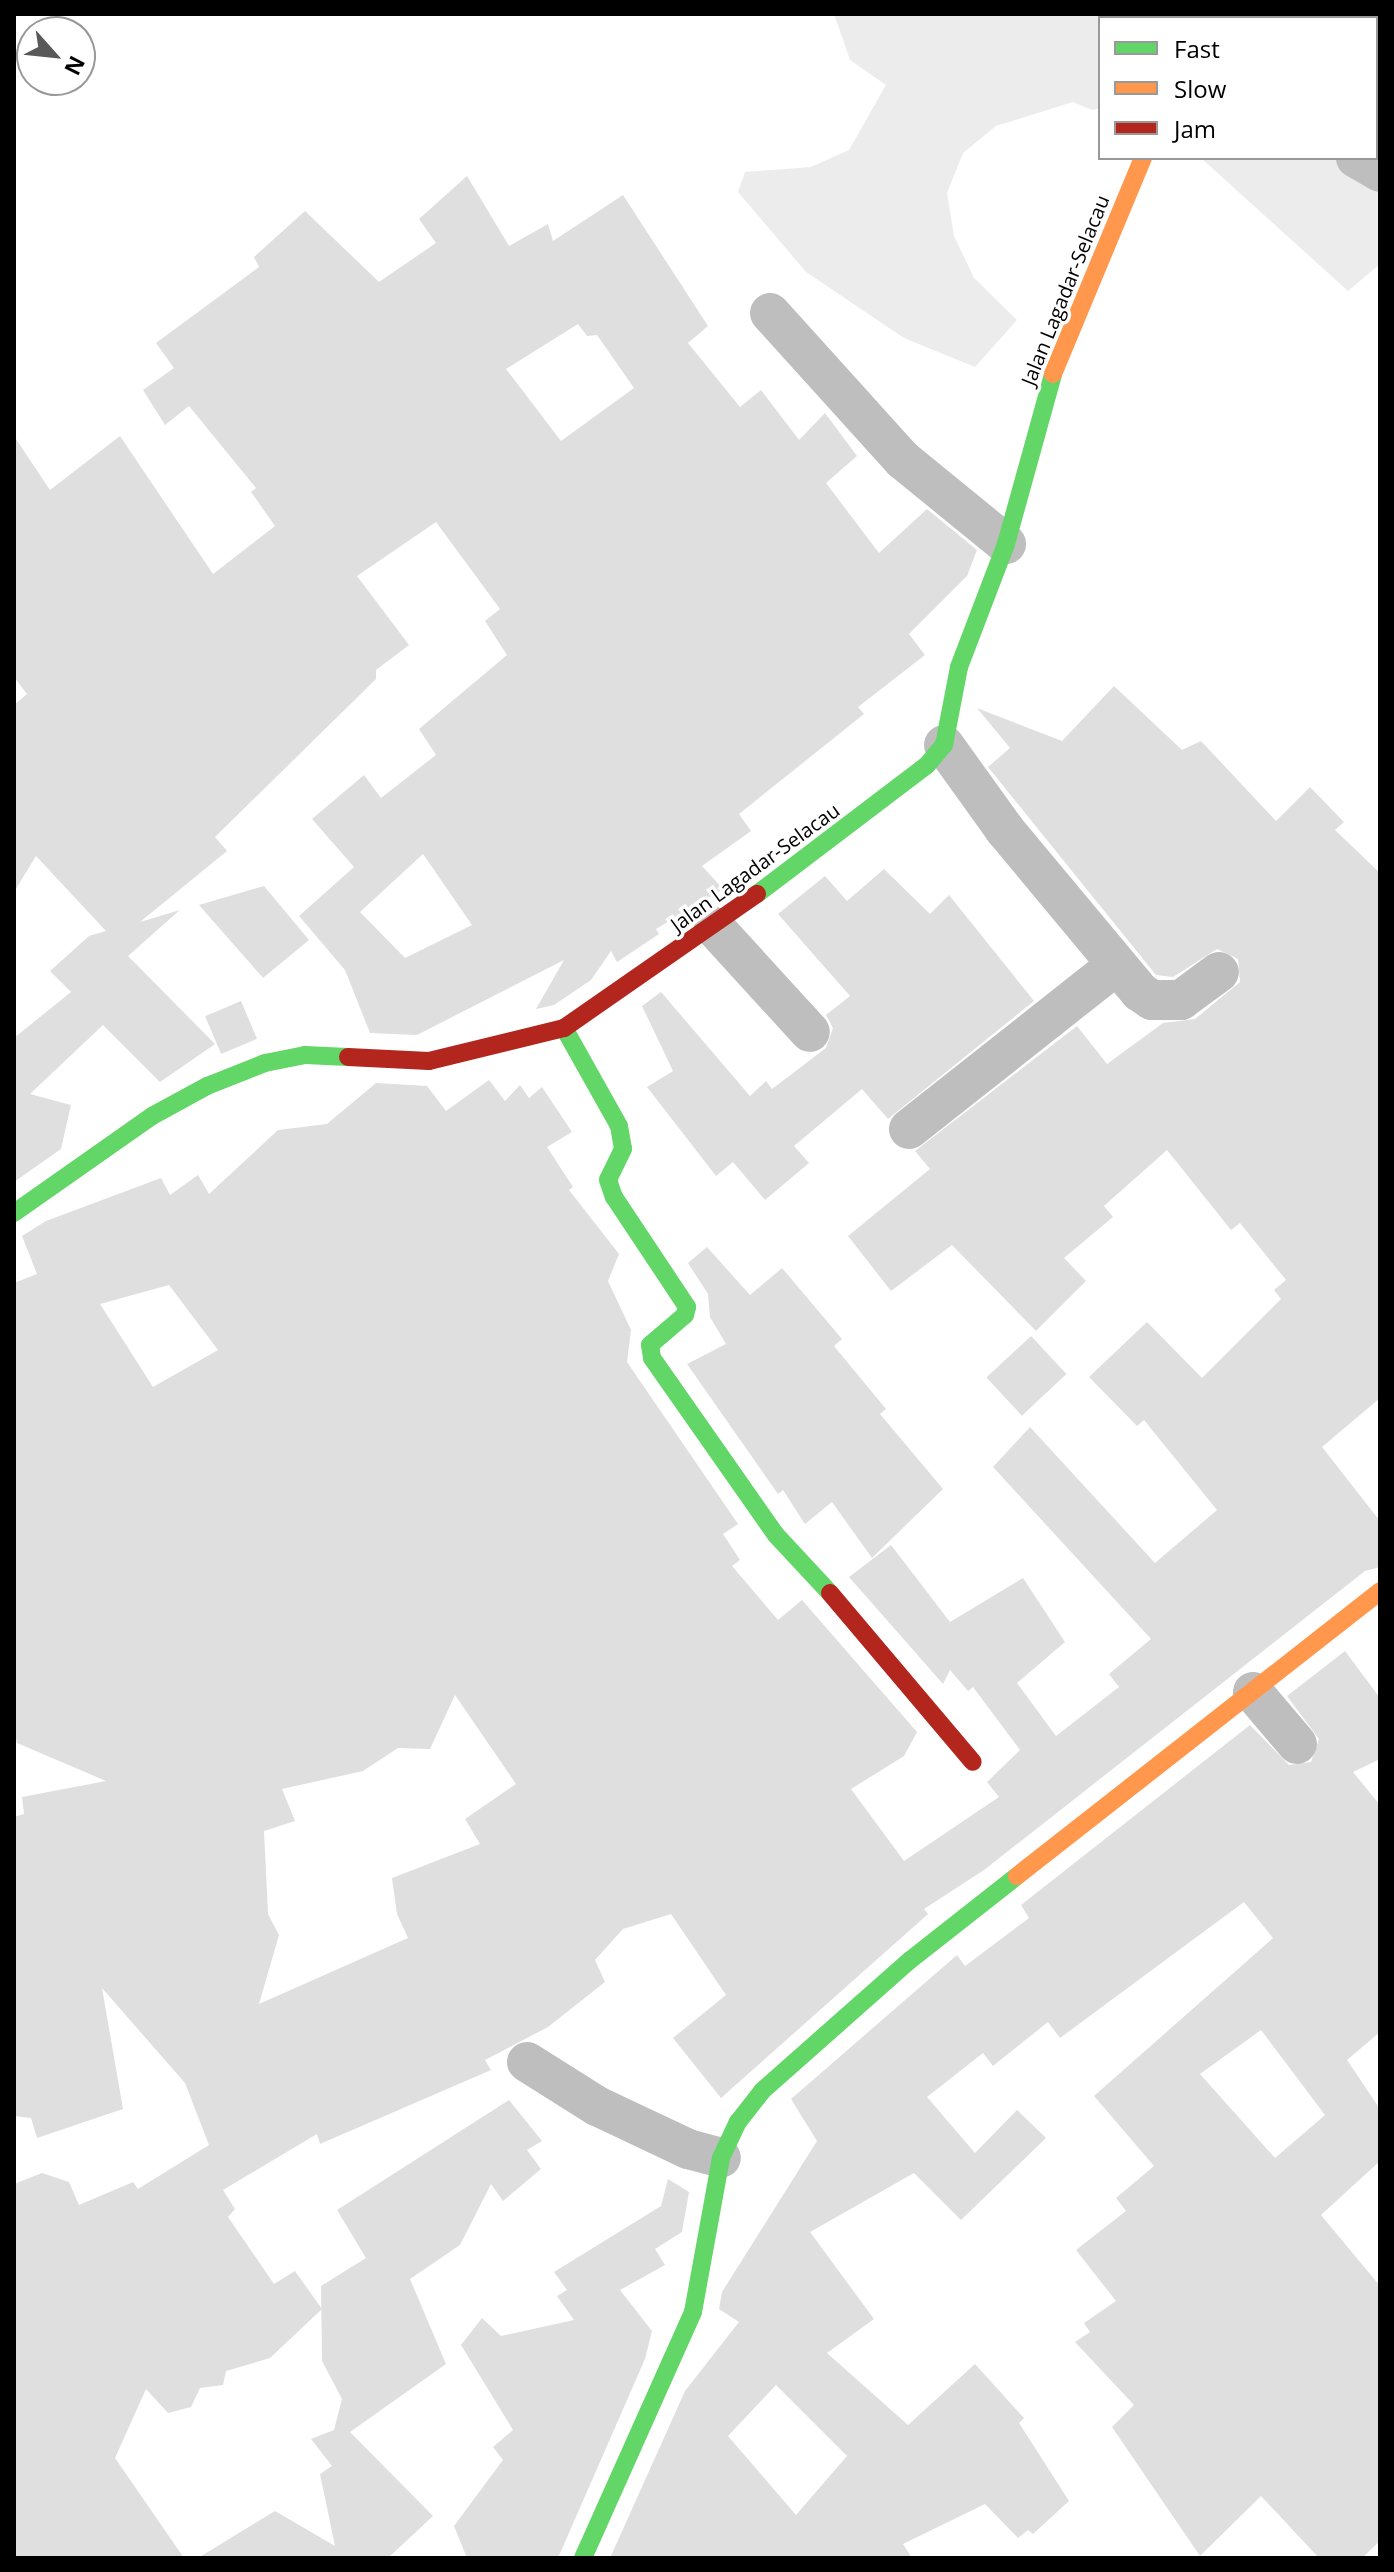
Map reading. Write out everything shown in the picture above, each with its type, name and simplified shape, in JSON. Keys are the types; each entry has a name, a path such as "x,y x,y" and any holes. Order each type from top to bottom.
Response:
{"street":[{"name":"Jalan Lagadar-Selacau","path":"15,1212 152,1116 207,1086 265,1063 305,1055 429,1061 564,1028 714,927 927,765 944,745 959,667 1006,544 1033,441 1060,358 1142,160"},
{"path":"1359,160 1380,172"},
{"path":"770,313 903,460 1006,544"},
{"path":"944,745 1005,830 1117,965 1152,1000 1181,1000 1219,972"},
{"path":"714,927 810,1032"},
{"path":"909,1129 1117,965"},
{"path":"564,1028 619,1126 623,1149 608,1180 614,1197 687,1307 685,1315 650,1345 652,1358 776,1535 889,1657 973,1762"},
{"path":"583,2558 693,2312 721,2158 738,2122 762,2091 909,1961 1380,1591"},
{"path":"1253,1692 1297,1744"},
{"path":"527,2062 597,2106 688,2149 721,2158"}],"shaded area":[{"path":"834,14 1132,14 1098,16 1098,108 1092,110 1073,102 996,126 963,153 947,193 954,236 974,278 1017,320 975,367 904,338 806,272 738,192 745,172 811,167 849,150 886,85 850,60"},
{"path":"1380,14 1380,264 1348,291 1203,160 1378,160 1378,16 1214,16"}],"building":[{"path":"467,176 509,246 548,224 553,241 623,195 708,326 688,343 740,407 761,390 799,440 825,413 857,456 826,483 879,553 927,509 977,550 967,576 909,634 925,655 858,707 864,714 739,814 751,831 702,866 723,889 656,929 659,934 617,962 611,951 591,980 554,1005 536,1009 564,960 417,1035 370,1033 345,970 299,916 354,867 312,819 364,775 381,798 436,755 419,729 507,655 485,621 500,609 436,522 357,576 409,645 376,670 376,679 215,837 227,851 140,922 180,910 128,956 215,1044 160,1082 103,1025 30,1094 71,1105 61,1149 14,1182 14,1038 71,992 50,971 89,936 106,931 36,856 14,892 14,705 27,694 14,677 14,436 50,490 120,436 213,574 275,526 251,492 256,488 189,406 165,425 143,390 174,368 156,343 259,267 254,257 305,211 379,282 436,243 419,219","holes":["578,324 587,336 597,335 634,388 561,441 506,369","423,854 472,925 405,958 360,912"]},
{"path":"1114,686 1182,750 1201,741 1276,821 1310,787 1344,822 1335,830 1380,873 1380,1398 1322,1447 1380,1521 1380,1567 1365,1571 984,1870 924,1909 928,1914 721,2098 673,2038 726,1995 671,1914 623,1929 595,1960 605,1982 548,2027 485,2060 491,2070 320,2144 317,2134 223,2190 235,2209 228,2217 274,2284 295,2271 322,2309 270,2358 226,2371 223,2385 200,2388 191,2407 168,2413 146,2389 115,2458 184,2558 14,2558 14,2184 42,2173 69,2182 79,2205 133,2182 138,2189 209,2145 185,2083 102,1988 123,2109 37,2138 31,2118 14,2116 14,1817 24,1814 22,1797 106,1781 17,1743 14,1730 14,1283 37,1274 22,1236 46,1221 161,1178 170,1195 198,1175 209,1194 278,1130 327,1124 376,1083 427,1086 446,1111 489,1080 505,1101 520,1085 529,1098 542,1087 572,1132 547,1147 573,1187 569,1190 619,1254 608,1281 631,1330 627,1362 738,1524 723,1534 740,1560 732,1566 778,1620 802,1600 917,1732 904,1756 851,1789 904,1861 999,1797 987,1782 1020,1750 973,1687 968,1691 950,1670 943,1684 849,1577 891,1545 950,1622 1023,1578 1065,1642 1017,1683 1056,1736 1119,1687 1109,1674 1151,1639 993,1467 1030,1427 1155,1563 1217,1510 1144,1420 1137,1426 1089,1377 1147,1322 1202,1378 1281,1299 1274,1290 1286,1280 1240,1223 1231,1230 1167,1150 1104,1206 1113,1217 1064,1258 1086,1281 1036,1331 952,1245 891,1291 848,1236 930,1169 915,1151 1077,1026 1107,1064 1163,1023 1195,1019 1240,982 1238,959 1217,949 1173,977 1156,975 988,767 1010,748 977,708 1062,741","holes":["169,1285 218,1350 153,1387 100,1304","455,1695 516,1784 465,1819 480,1844 392,1878 397,1914 408,1938 259,2004 279,1935 268,1914 264,1831 295,1821 282,1789 363,1771 398,1748 430,1749"]},
{"path":"884,869 930,914 949,895 1034,1001 888,1119 862,1089 794,1146 809,1163 765,1200 733,1162 716,1176 647,1087 673,1071 642,1006 661,992 750,1096 766,1081 772,1089 826,1048 833,1028 826,1015 850,996 778,914 825,876 847,901"},
{"path":"264,886 309,940 263,978 199,905"},
{"path":"241,1001 257,1039 221,1054 205,1016"},
{"path":"707,1247 750,1295 782,1268 842,1339 834,1346 886,1409 880,1414 943,1489 872,1558 832,1502 805,1524 783,1490 778,1494 687,1364 726,1344 710,1317 708,1294 688,1263"},
{"path":"1031,1336 1066,1374 1022,1416 986,1378"},
{"path":"1345,1651 1380,1698 1380,1759 1353,1772 1380,1805 1380,2032 1347,2060 1380,2109 1380,2161 1321,2215 1380,2286 1380,2541 1362,2558 1319,2558 1261,2496 1200,2556 1112,2427 1134,2405 1075,2342 1090,2332 1084,2323 1116,2301 1076,2250 1126,2211 1116,2198 1154,2166 1094,2096 1273,1938 1244,1902 1060,2038 1048,2022 993,2066 983,2053 927,2097 975,2153 1017,2110 1046,2138 961,2220 914,2173 810,2232 874,2319 827,2353 908,2425 975,2364 1024,2418 1019,2423 1069,2501 1033,2534 1028,2530 1018,2538 985,2504 903,2544 912,2558 610,2558 685,2391 739,2322 719,2309 722,2292 817,2141 791,2099 957,1955 965,1966 1029,1918 1021,1905 1250,1725 1289,1765 1311,1762 1319,1739 1287,1696","holes":["1261,2030 1325,2115 1275,2158 1200,2074","776,2385 847,2456 796,2515 728,2436"]},
{"path":"509,2100 542,2141 527,2150 541,2169 503,2201 491,2184 460,2245 410,2279 446,2364 350,2432 433,2516 388,2558 198,2558 275,2511 335,2546 320,2474 332,2466 311,2439 334,2430 342,2399 322,2361 321,2286 366,2258 337,2210"},
{"path":"668,2179 689,2192 682,2232 655,2249 665,2265 620,2290 652,2331 645,2359 558,2558 467,2558 454,2526 503,2460 493,2447 513,2430 461,2345 482,2318 501,2336 574,2320 557,2296 567,2290 554,2272 661,2206"}],"traffic: fast":[{"path":"757,894 927,765 944,745 959,667 1006,544 1053,374"},
{"path":"564,1028 619,1126 623,1149 608,1180 614,1197 687,1307 685,1315 650,1345 652,1358 776,1535 830,1593"},
{"path":"14,1213 152,1116 207,1086 265,1063 305,1055 348,1057"},
{"path":"583,2558 693,2312 721,2158 738,2122 762,2091 909,1961 1017,1876"}],"traffic: slow":[{"path":"1053,374 1142,160"},
{"path":"1017,1876 1380,1591"}],"traffic: jam":[{"path":"348,1057 429,1061 564,1028 757,894"},
{"path":"830,1593 973,1762"}]}
